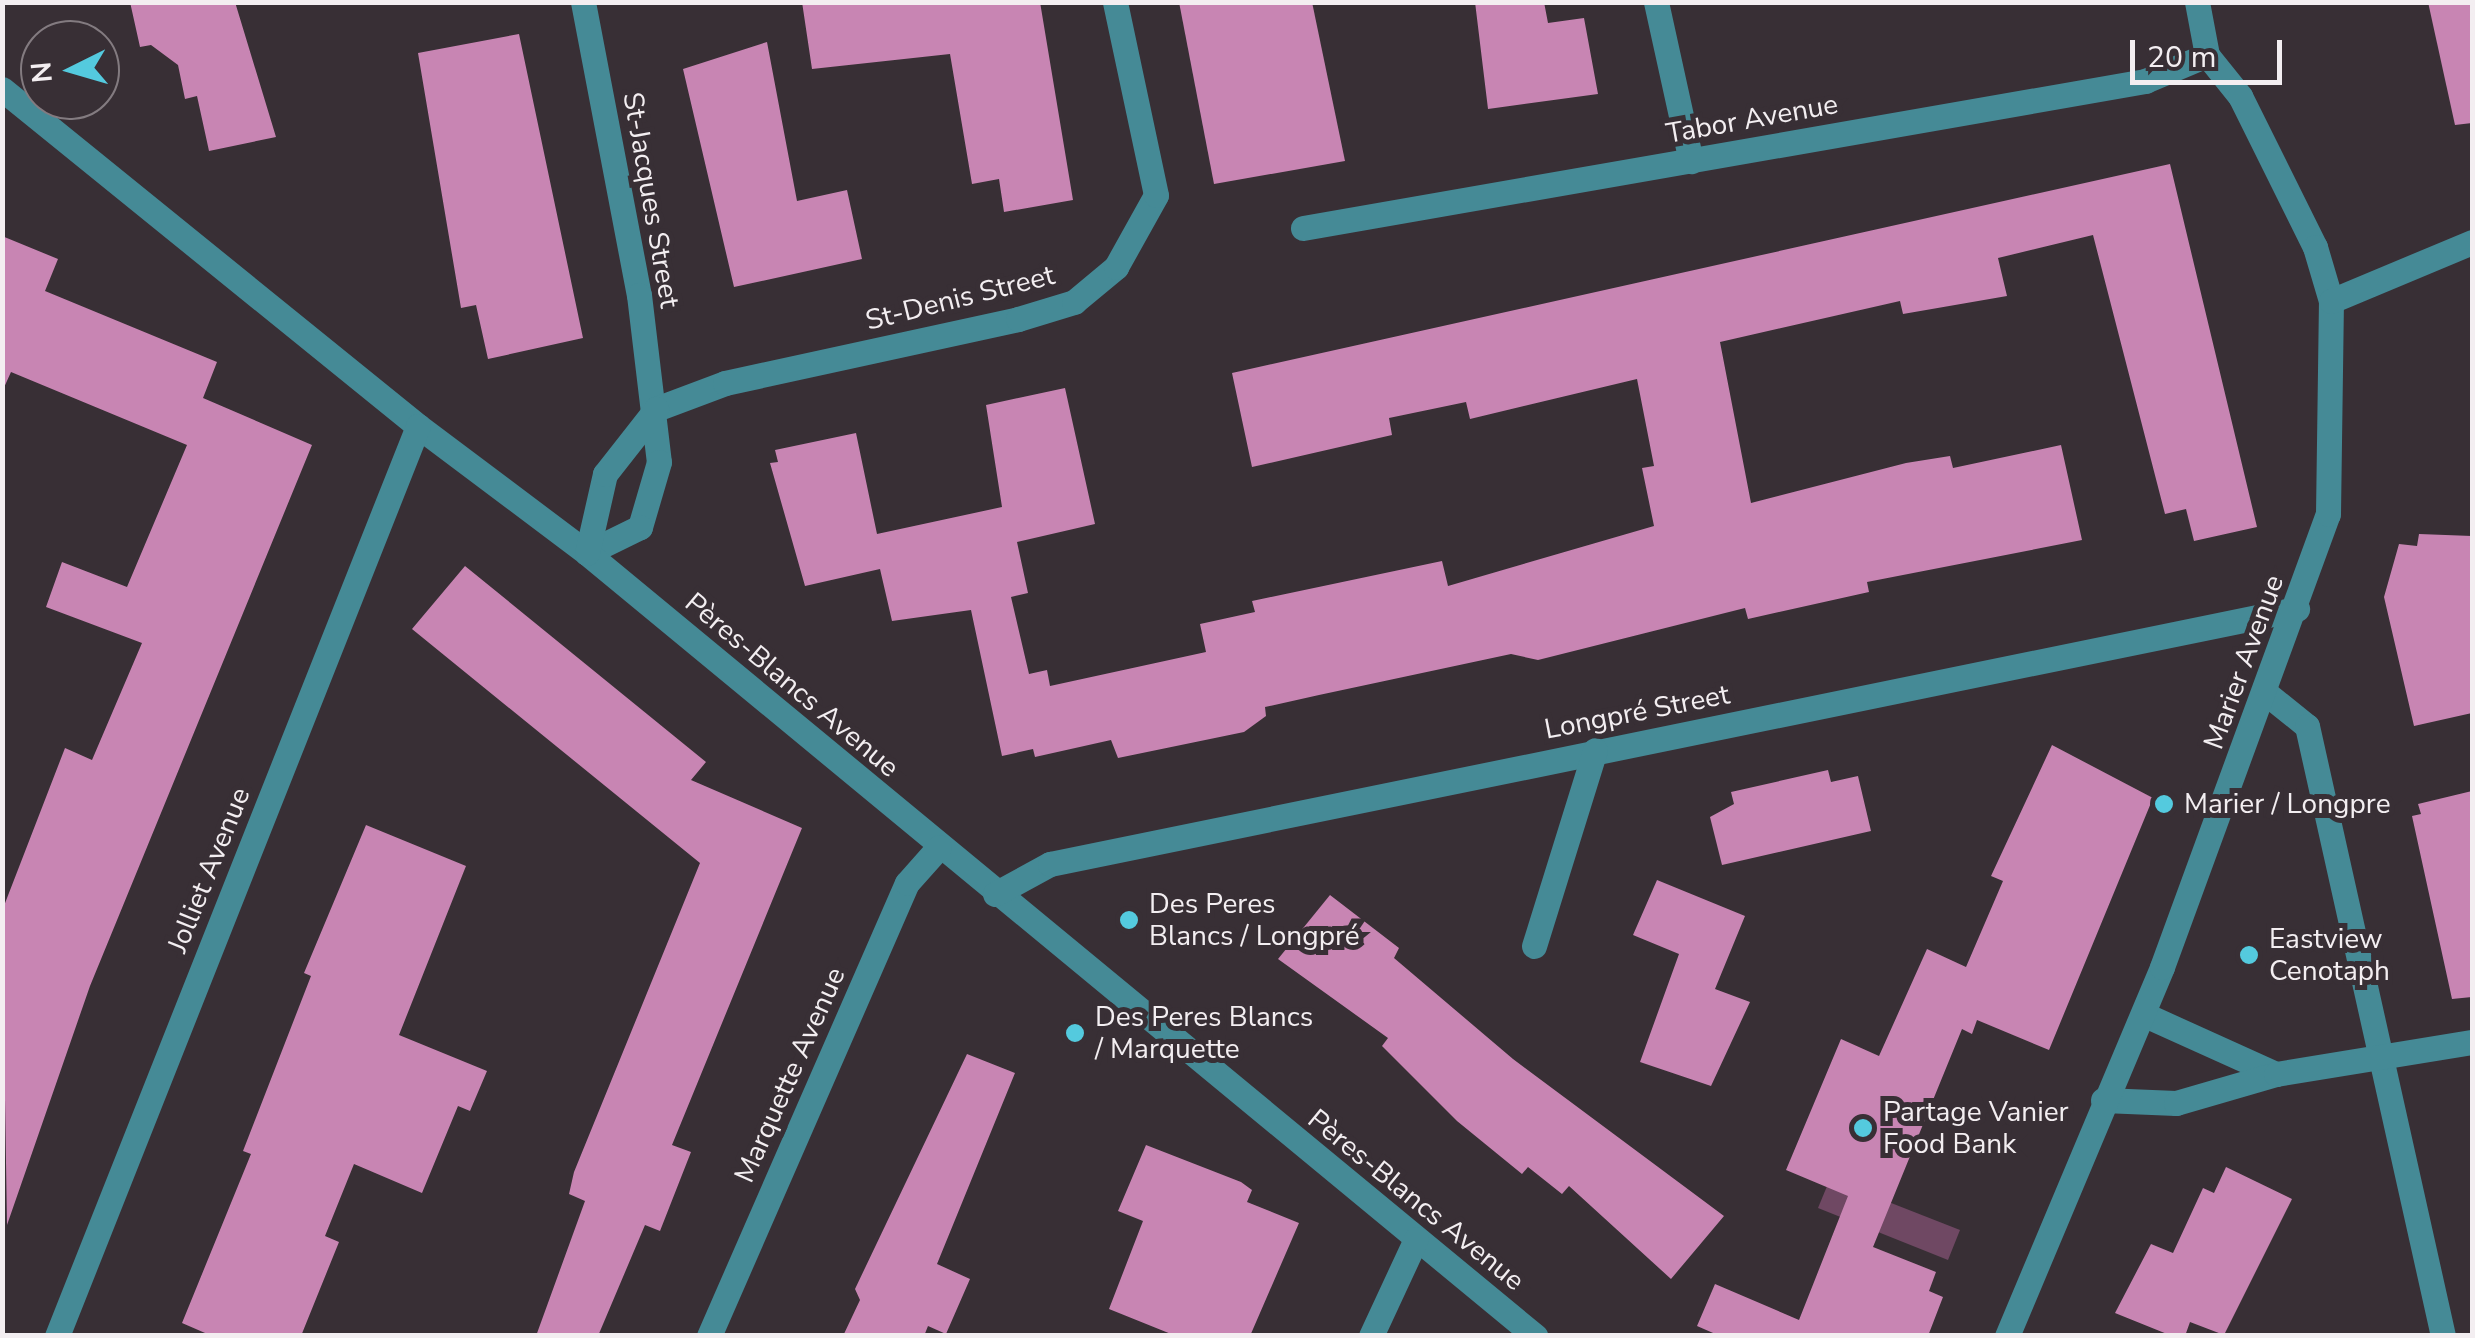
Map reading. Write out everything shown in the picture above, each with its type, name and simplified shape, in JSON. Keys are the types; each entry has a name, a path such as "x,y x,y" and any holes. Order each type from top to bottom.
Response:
{"street":[{"name":"St-Jacques Street","path":"584,2 656,409 654,498 640,527 587,553"},
{"name":"St-Denis Street","path":"656,409 725,383 1074,302 1116,267 1156,195 1116,2"},
{"path":"1656,2 1691,160"},
{"path":"2197,2 2207,55"},
{"name":"Tabor Avenue","path":"1303,228 2145,82 2207,55"},
{"name":"Marier Avenue","path":"2007,1336 2103,1100 2143,1014 2268,694 2328,514 2331,301 2315,247 2240,96 2207,55"},
{"name":"Pères-Blancs Avenue","path":"2,89 418,426 587,553 1534,1336"},
{"path":"2331,301 2472,242"},
{"path":"587,553 606,474 656,409"},
{"name":"Jolliet Avenue","path":"57,1336 418,426"},
{"name":"Longpré Street","path":"995,894 1050,864 2297,608"},
{"path":"2268,694 2306,726 2384,1058 2443,1336"},
{"path":"1534,946 1595,750"},
{"name":"Marquette Avenue","path":"709,1336 907,883 938,847"},
{"path":"2143,1014 2276,1074"},
{"path":"2103,1100 2176,1103 2276,1074 2472,1042"},
{"path":"1371,1336 1416,1239"}],"shaded area":[{"path":"1830,1179 1960,1230 1948,1260 1818,1208"}],"building":[{"path":"130,2 235,2 276,137 209,151 197,96 185,99 178,65 151,45 140,47"},
{"path":"802,2 1040,2 1073,200 1004,212 999,179 972,184 950,54 812,69"},
{"path":"1179,2 1312,2 1345,161 1214,184"},
{"path":"1475,2 1544,2 1548,23 1584,18 1598,94 1488,109"},
{"path":"2428,2 2472,2 2472,123 2455,125"},
{"path":"519,34 583,338 488,359 476,305 461,308 418,53"},
{"path":"767,42 797,201 847,190 862,259 734,287 683,69"},
{"path":"2170,164 2257,527 2194,541 2186,509 2165,514 2093,235 1998,258 2007,296 1903,314 1900,301 1720,342 1751,503 1906,463 1950,456 1953,468 2061,445 2082,540 1867,582 1869,592 1748,619 1745,608 1538,660 1511,654 1265,707 1266,716 1244,732 1118,758 1111,740 1035,757 1033,749 1002,756 971,610 892,621 880,569 805,586 770,463 778,462 775,450 856,433 877,534 1002,507 986,405 1065,388 1095,524 1017,542 1028,593 1011,597 1029,674 1047,670 1050,686 1206,652 1200,624 1255,612 1252,601 1442,561 1448,586 1654,526 1642,468 1654,466 1637,379 1470,419 1466,402 1389,418 1392,435 1252,467 1232,373"},
{"path":"2,236 58,259 45,291 217,362 203,398 312,445 90,986 7,1225 2,911 65,748 92,760 142,643 46,607 62,562 127,587 187,445 11,372 2,392"},
{"path":"2419,534 2472,536 2472,713 2414,726 2384,597 2399,544 2417,546"},
{"path":"465,566 706,762 691,780 802,828 672,1145 691,1152 660,1231 645,1225 598,1336 536,1336 585,1201 569,1194 574,1172 700,863 412,629"},
{"path":"2052,745 2153,798 2049,1050 1977,1020 1972,1034 1962,1029 1873,1247 1936,1272 1929,1291 1943,1297 1928,1336 1720,1336 1697,1326 1715,1284 1799,1320 1848,1196 1786,1170 1841,1039 1879,1056 1927,949 1966,967 2003,881 1991,876"},
{"path":"1828,770 1831,782 1858,776 1871,831 1722,865 1710,817 1734,804 1731,792"},
{"path":"2472,791 2472,997 2452,999 2412,816 2421,814 2418,804"},
{"path":"366,825 466,866 399,1035 487,1071 470,1111 458,1106 422,1193 354,1164 325,1236 339,1242 301,1336 212,1336 182,1323 251,1154 243,1151 311,976 304,973"},
{"path":"1657,880 1745,916 1715,989 1750,1002 1711,1086 1640,1062 1679,954 1633,935"},
{"path":"1330,895 1399,948 1394,958 1513,1059 1724,1216 1671,1279 1569,1186 1562,1194 1528,1167 1522,1174 1457,1121 1382,1046 1388,1038 1278,959"},
{"path":"967,1054 1015,1073 937,1264 970,1279 946,1334 928,1326 924,1336 843,1336 860,1300 855,1289"},
{"path":"1146,1145 1241,1182 1252,1190 1247,1202 1299,1223 1250,1336 1176,1336 1109,1309 1143,1221 1118,1211"},
{"path":"2226,1167 2292,1199 2224,1335 2190,1322 2185,1336 2172,1336 2115,1313 2151,1244 2173,1253 2203,1188 2214,1193"}],"place":[{"name":"Marier / Longpre","path":"2164,804"},
{"name":"Des Peres Blancs / Longpré","path":"1129,920"},
{"name":"Eastview Cenotaph","path":"2249,955"},
{"name":"Des Peres Blancs / Marquette","path":"1075,1033"},
{"name":"Partage Vanier Food Bank","path":"1863,1128"}]}
